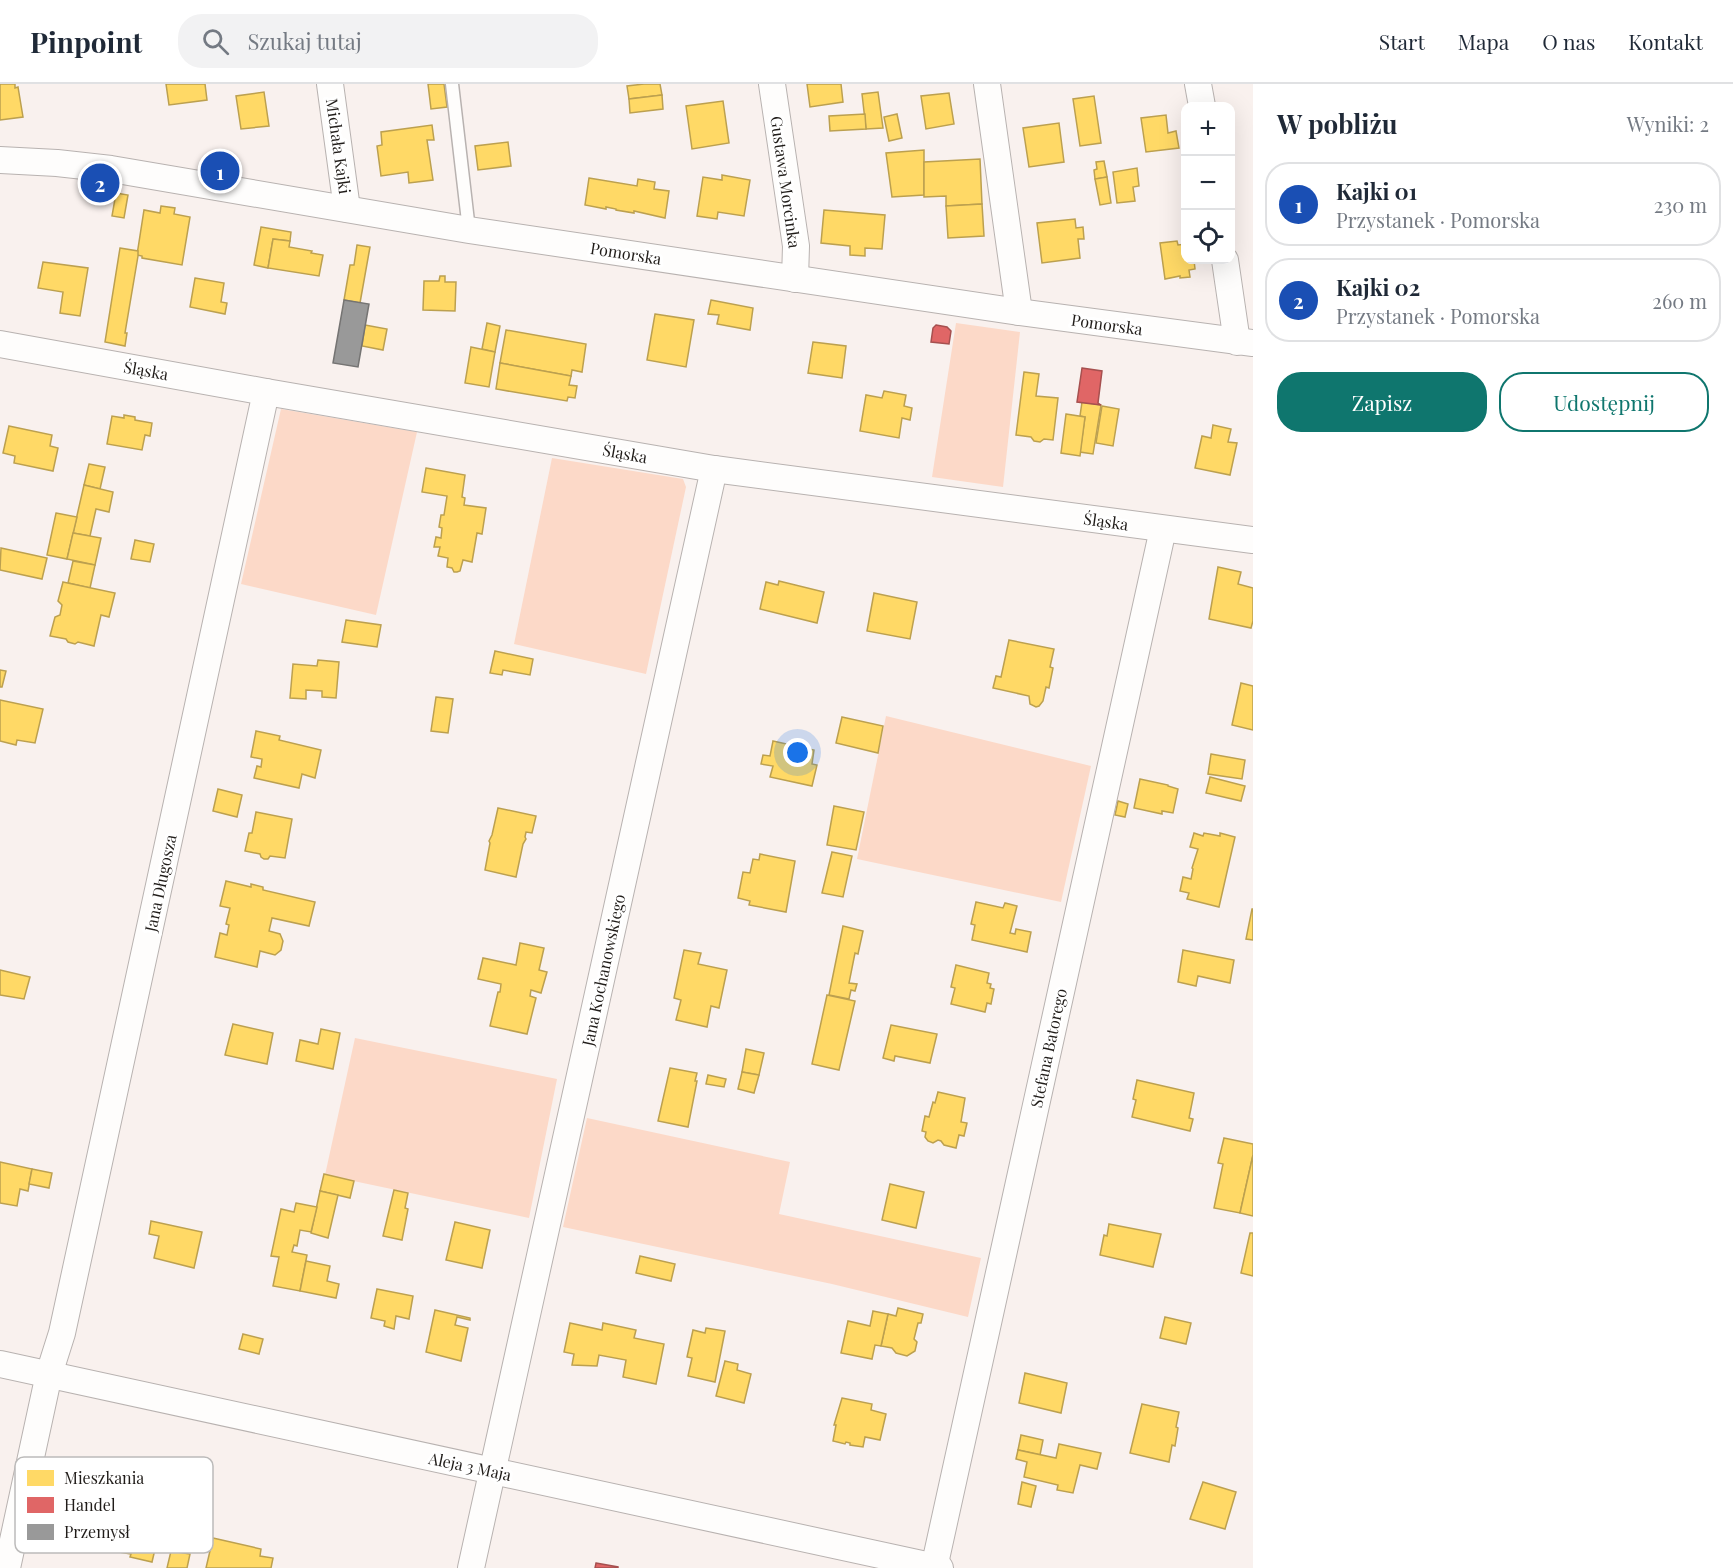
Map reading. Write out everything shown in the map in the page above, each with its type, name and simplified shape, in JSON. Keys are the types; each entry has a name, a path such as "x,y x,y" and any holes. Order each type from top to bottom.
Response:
{"street":[{"name":"Michała Kajki","path":"330,84 347,209"},
{"name":"Gustawa Morcinka","path":"772,84 796,246 795,279"},
{"path":"987,84 1019,312"},
{"path":"1198,84 1201,102"},
{"name":"Pomorska","path":"0,160 111,169 469,230 1019,312 1245,343"},
{"path":"1226,264 1245,343"},
{"name":"Śląska","path":"0,344 714,469 1253,540"},
{"name":"Jana Długosza","path":"31,1457 49,1374 64,1322 266,392"},
{"name":"Jana Kochanowskiego","path":"471,1568 714,469"},
{"name":"Stefana Batorego","path":"936,1568 1163,529"},
{"name":"Aleja 3 Maja","path":"0,1364 936,1568"},
{"name":"Jana Długosza","path":"7,1568 15,1531"}],"lane":[{"path":"452,84 469,230"}],"shaded area":[{"path":"956,323 1020,332 1003,487 932,477"},
{"path":"281,409 417,432 376,615 241,584"},
{"path":"552,458 683,479 686,487 646,674 514,644"},
{"path":"886,716 1091,766 1061,902 857,859"},
{"path":"355,1038 557,1079 529,1218 325,1175"},
{"path":"587,1118 790,1162 779,1214 981,1258 968,1317 832,1284 563,1227"}],"building: Mieszkania":[{"path":"0,84 15,84 15,88 18,87 23,117 0,120"},
{"path":"166,84 205,84 207,100 169,105"},
{"path":"428,84 444,84 447,107 431,109"},
{"path":"660,84 662,95 629,99 627,86"},
{"path":"807,84 841,84 843,102 810,107"},
{"path":"264,92 269,126 241,129 236,96"},
{"path":"878,92 883,128 866,129 862,94"},
{"path":"949,93 954,124 926,129 921,96"},
{"path":"662,95 663,109 630,113 629,99"},
{"path":"1094,96 1101,143 1080,146 1073,99"},
{"path":"723,101 729,143 692,149 686,106"},
{"path":"865,114 866,129 830,131 829,116"},
{"path":"897,114 902,138 889,141 884,117"},
{"path":"1166,115 1168,133 1176,131 1179,148 1146,152 1141,118"},
{"path":"1059,123 1064,162 1029,167 1023,128"},
{"path":"432,125 434,140 427,140 433,180 409,183 408,172 381,176 377,146 382,145 381,132"},
{"path":"508,142 511,166 478,170 475,146"},
{"path":"924,150 924,195 892,197 886,153"},
{"path":"980,159 982,204 946,206 946,196 924,197 924,162"},
{"path":"1104,161 1107,177 1095,179 1096,162"},
{"path":"1137,168 1139,186 1133,187 1135,201 1117,203 1113,172"},
{"path":"722,175 750,180 744,216 718,212 717,219 697,216 703,177 722,180"},
{"path":"1107,177 1111,203 1100,205 1095,179"},
{"path":"589,178 637,186 638,179 655,182 654,189 669,191 665,218 634,211 634,213 585,205"},
{"path":"116,193 128,195 124,218 112,216"},
{"path":"982,204 984,236 948,238 946,206"},
{"path":"161,206 175,208 174,214 190,217 182,265 142,258 137,255 144,210 160,213"},
{"path":"824,210 885,215 882,249 865,248 865,256 850,255 850,246 821,243"},
{"path":"1075,219 1076,228 1083,227 1084,239 1078,239 1080,258 1042,263 1037,223"},
{"path":"261,227 291,232 290,241 273,239 268,268 254,265"},
{"path":"273,239 290,241 289,247 323,255 319,276 268,268"},
{"path":"1177,241 1178,245 1181,245 1181,264 1194,264 1195,269 1189,270 1190,277 1165,279 1160,243"},
{"path":"357,245 370,247 360,303 344,300 350,265 354,265"},
{"path":"120,248 138,251 125,346 105,342"},
{"path":"43,262 88,268 80,316 60,313 63,292 38,288"},
{"path":"440,276 445,276 445,282 456,282 455,311 423,310 424,281 439,281"},
{"path":"195,278 224,283 221,302 227,303 225,314 190,307"},
{"path":"711,300 753,308 750,330 717,324 719,315 708,314"},
{"path":"655,314 694,320 686,367 647,360"},
{"path":"487,323 500,326 495,352 482,349"},
{"path":"365,325 387,329 383,350 362,346"},
{"path":"506,330 586,344 582,372 572,370 571,376 500,363"},
{"path":"813,342 846,346 842,378 808,373"},
{"path":"471,347 495,352 489,387 465,383"},
{"path":"500,363 571,376 569,385 577,386 575,398 568,397 567,401 496,389"},
{"path":"1024,372 1039,374 1036,396 1058,398 1053,440 1044,439 1040,442 1034,441 1031,437 1016,435"},
{"path":"884,391 906,395 904,406 912,408 910,420 902,418 899,438 860,431 866,395 882,398"},
{"path":"1082,402 1101,405 1093,454 1080,452 1085,417 1080,416"},
{"path":"1102,406 1119,409 1113,446 1096,443"},
{"path":"1066,414 1085,417 1080,456 1061,453"},
{"path":"124,415 152,423 150,436 145,435 142,450 107,444 112,416 124,418"},
{"path":"1213,425 1231,429 1228,442 1237,443 1230,475 1195,468 1202,436 1211,438"},
{"path":"9,426 52,435 50,446 58,448 53,471 14,463 15,456 3,453"},
{"path":"89,464 105,467 100,489 84,485"},
{"path":"426,468 465,475 462,497 465,498 464,505 486,508 482,534 477,533 472,562 463,560 460,571 457,572 447,567 448,558 438,556 440,547 434,547 436,537 441,538 442,528 439,527 441,515 444,515 447,496 422,492"},
{"path":"84,485 113,492 109,512 96,509 90,536 73,533"},
{"path":"56,513 77,517 67,559 47,555"},
{"path":"73,533 101,538 95,565 67,559"},
{"path":"135,540 154,544 150,562 131,559"},
{"path":"1,548 47,558 42,579 0,570"},
{"path":"73,561 95,565 90,588 68,583"},
{"path":"1218,567 1241,572 1238,584 1253,588 1251,628 1209,619"},
{"path":"779,581 824,592 817,623 760,609 766,582 778,585"},
{"path":"63,582 115,593 109,617 101,615 94,646 78,642 75,644 66,639 50,636 55,617 60,615 62,605 58,601"},
{"path":"874,593 917,602 910,639 867,631"},
{"path":"346,620 381,625 377,647 342,642"},
{"path":"1009,640 1054,649 1049,688 1046,687 1043,701 1039,706 1030,704 1029,696 993,688 996,676 1001,677"},
{"path":"495,651 533,659 530,675 503,670 502,675 490,673"},
{"path":"318,660 339,662 336,698 322,697 322,691 306,690 306,699 290,698 293,664 317,666"},
{"path":"0,670 6,671 2,687 0,687"},
{"path":"1241,683 1253,686 1253,730 1232,725"},
{"path":"436,697 453,699 448,733 431,731"},
{"path":"0,700 43,709 35,743 17,740 16,745 0,741"},
{"path":"842,717 883,726 878,753 836,743"},
{"path":"256,731 280,736 279,740 321,750 315,778 302,774 299,788 254,778 257,766 261,767 262,759 251,757"},
{"path":"773,741 814,750 812,764 817,765 812,786 770,777 773,766 761,764 763,755 770,756"},
{"path":"1211,754 1245,760 1242,779 1208,774"},
{"path":"1210,777 1245,786 1241,801 1206,793"},
{"path":"1140,779 1178,789 1173,813 1162,811 1162,814 1134,808"},
{"path":"218,789 242,795 237,817 213,811"},
{"path":"1118,801 1128,804 1125,817 1115,815"},
{"path":"834,806 864,812 856,850 827,845"},
{"path":"498,808 536,816 532,833 526,832 516,877 485,870 489,841"},
{"path":"256,812 292,819 285,858 270,856 264,859 260,854 245,851 249,833 252,833"},
{"path":"1194,833 1203,836 1204,833 1220,836 1220,833 1235,837 1219,907 1187,899 1189,893 1180,891 1183,877 1191,879 1198,849 1190,847"},
{"path":"832,852 852,856 843,897 822,893"},
{"path":"760,854 795,861 786,912 749,905 750,901 738,898 743,872 750,873 753,859 759,860"},
{"path":"226,881 251,887 251,884 263,887 263,890 315,902 309,926 272,918 269,931 280,934 283,941 281,950 275,955 260,951 257,967 215,957 220,933 227,935 229,925 226,924 230,908 220,906"},
{"path":"976,902 1003,908 1005,903 1017,906 1010,933 1015,934 1016,929 1031,932 1027,952 972,940 975,925 971,924"},
{"path":"1253,909 1253,940 1246,939"},
{"path":"843,926 863,931 858,954 855,953 849,983 857,984 855,991 851,990 849,999 829,995"},
{"path":"520,943 544,948 539,970 547,972 541,993 531,990 530,996 536,998 527,1034 490,1026 501,984 478,979 483,958 516,965"},
{"path":"684,950 701,953 698,964 727,970 719,1008 711,1006 707,1027 676,1020 681,1000 674,998"},
{"path":"1183,950 1234,960 1230,983 1198,976 1196,986 1178,982"},
{"path":"956,965 989,973 987,983 991,984 990,988 994,989 991,1004 987,1003 985,1012 951,1004 955,988 951,987"},
{"path":"0,970 30,977 24,999 0,995"},
{"path":"827,995 855,1001 839,1070 812,1064"},
{"path":"233,1024 273,1033 267,1064 225,1055"},
{"path":"891,1025 937,1034 930,1063 895,1056 894,1061 883,1058"},
{"path":"321,1029 340,1033 333,1069 296,1061 300,1040 318,1044"},
{"path":"746,1049 764,1053 759,1075 742,1072"},
{"path":"670,1068 697,1073 688,1127 658,1121"},
{"path":"742,1072 759,1075 754,1093 738,1089"},
{"path":"708,1075 726,1079 724,1087 706,1084"},
{"path":"1137,1080 1194,1093 1189,1118 1193,1119 1190,1131 1132,1117"},
{"path":"938,1092 965,1098 961,1122 967,1123 964,1136 959,1135 956,1148 944,1145 938,1140 933,1143 928,1141 925,1137 926,1132 922,1131 925,1116 929,1117"},
{"path":"1224,1138 1253,1144 1253,1155 1240,1213 1214,1208 1223,1164 1218,1163"},
{"path":"1253,1155 1253,1216 1240,1213"},
{"path":"0,1162 32,1169 28,1191 20,1189 17,1206 0,1203"},
{"path":"32,1169 52,1173 49,1188 29,1184"},
{"path":"324,1174 354,1181 350,1198 320,1191"},
{"path":"890,1184 924,1192 916,1228 882,1220"},
{"path":"394,1190 408,1193 405,1208 408,1209 402,1240 383,1236"},
{"path":"320,1191 338,1195 328,1238 311,1233"},
{"path":"296,1203 317,1207 311,1232 300,1230 297,1246 294,1245 292,1252 307,1255 300,1291 273,1286 279,1257 271,1256 281,1209 294,1212"},
{"path":"151,1221 202,1232 194,1268 154,1258 159,1236 149,1234"},
{"path":"455,1222 490,1230 482,1268 446,1260"},
{"path":"1109,1224 1161,1234 1153,1267 1100,1255"},
{"path":"1250,1233 1253,1233 1253,1276 1241,1273"},
{"path":"640,1256 675,1264 671,1281 636,1273"},
{"path":"306,1261 330,1266 327,1281 339,1284 336,1298 300,1291"},
{"path":"377,1289 413,1296 409,1319 396,1316 394,1329 384,1326 385,1321 371,1318"},
{"path":"898,1308 923,1314 914,1339 917,1342 915,1351 907,1356 896,1353 892,1348 881,1346 888,1314 896,1316"},
{"path":"435,1310 470,1318 470,1320 457,1317 455,1325 468,1328 461,1361 426,1352"},
{"path":"873,1311 888,1314 881,1346 875,1345 872,1359 841,1353 848,1321 870,1326"},
{"path":"1165,1317 1191,1323 1186,1344 1160,1338"},
{"path":"570,1323 602,1330 603,1323 636,1330 634,1338 664,1344 656,1384 623,1377 626,1360 599,1355 597,1366 572,1365 574,1354 564,1352"},
{"path":"706,1328 725,1331 715,1382 688,1376 692,1358 687,1357 693,1330 705,1333"},
{"path":"243,1334 263,1339 259,1354 239,1349"},
{"path":"725,1361 738,1364 737,1370 751,1374 744,1403 716,1396"},
{"path":"1025,1373 1067,1383 1061,1413 1019,1403"},
{"path":"842,1398 872,1404 871,1410 886,1414 880,1440 865,1437 863,1447 833,1441 836,1425 834,1425"},
{"path":"1142,1404 1179,1412 1175,1446 1172,1445 1169,1462 1130,1453"},
{"path":"1021,1435 1043,1440 1040,1455 1018,1450"},
{"path":"1059,1444 1101,1453 1097,1469 1080,1465 1073,1493 1057,1490 1058,1485 1024,1477 1027,1462 1016,1459 1018,1450 1056,1458"},
{"path":"1022,1482 1036,1486 1031,1507 1018,1504"},
{"path":"1203,1482 1236,1492 1225,1529 1190,1519"},
{"path":"213,1538 261,1549 260,1556 273,1558 271,1568 206,1568 210,1553 213,1553"},
{"path":"125,1553 154,1553 152,1562 130,1557 131,1554"},
{"path":"171,1553 190,1554 187,1568 167,1568"}],"building: Handel":[{"path":"936,325 947,327 951,331 949,344 931,342 933,328"},
{"path":"1082,368 1102,371 1098,403 1101,405 1077,402"},
{"path":"596,1563 618,1567 618,1568 595,1568"}],"building: Przemysł":[{"path":"344,300 369,304 358,367 333,363"}],"place":[{"name":"Kajki 01","path":"220,171"},
{"name":"Kajki 02","path":"100,183"}]}
